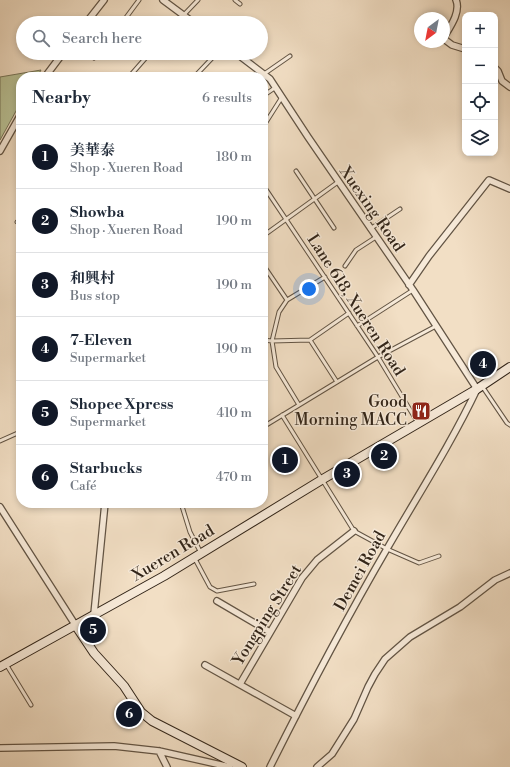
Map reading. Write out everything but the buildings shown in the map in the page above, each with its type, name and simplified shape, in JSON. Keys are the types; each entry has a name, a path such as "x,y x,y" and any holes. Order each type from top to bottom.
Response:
{"main road":[{"name":"Xueren Road","path":"3,666 164,576 322,479 480,387 510,367"},
{"path":"76,626 94,653 124,686 141,712 152,721 242,767"}],"street":[{"path":"91,16 104,0"},
{"path":"162,0 183,15"},
{"path":"450,26 458,6 456,0"},
{"path":"450,43 462,49"},
{"path":"49,72 58,60"},
{"name":"Xuexing Road","path":"245,60 261,72"},
{"path":"498,71 502,81 510,87"},
{"name":"Xuexing Road","path":"268,77 276,87 338,182 436,326 480,387"},
{"path":"0,151 16,123"},
{"path":"411,288 429,256 489,180 510,189"},
{"name":"Demei Road","path":"270,767 296,716 387,549 480,387"},
{"path":"0,507 76,626"},
{"path":"94,614 105,508"},
{"name":"Yongping Street","path":"240,684 302,578 317,560 354,531"},
{"path":"318,767 332,754 354,719 368,687 385,659 410,637 460,607 495,580 510,573"},
{"path":"217,601 270,632"},
{"path":"205,665 296,716"},
{"path":"0,748 114,746 159,751 230,767"},
{"path":"159,751 167,767"}],"lane":[{"path":"127,16 139,0"},
{"path":"183,15 198,0"},
{"path":"235,0 240,4"},
{"path":"267,72 290,56"},
{"path":"133,72 144,60"},
{"path":"199,72 210,60"},
{"path":"268,93 276,87"},
{"path":"268,119 282,97"},
{"path":"296,171 334,228"},
{"path":"268,233 338,182"},
{"name":"Lane 618, Xueren Road","path":"268,193 378,357 418,423"},
{"path":"370,228 400,209"},
{"path":"345,266 356,250 376,237"},
{"path":"268,272 287,300"},
{"path":"299,405 276,367 272,341 279,312 287,300 324,277"},
{"path":"357,326 411,288"},
{"path":"268,341 310,340 349,313"},
{"path":"268,424 378,357 436,326"},
{"path":"310,340 337,382"},
{"path":"480,387 510,425"},
{"path":"282,415 354,531 387,549 419,563 439,556"},
{"path":"0,441 16,434"},
{"path":"182,508 210,587 217,591 254,584"},
{"path":"3,666 31,705"}],"green space":[{"path":"41,70 40,72 29,72"},
{"path":"16,74 16,111 0,140 0,77"}],"place":[{"name":"7-Eleven","path":"483,364"},
{"name":"Good Morning MACC","path":"421,411"},
{"name":"Showba","path":"384,456"},
{"name":"美華泰","path":"285,460"},
{"name":"和興村","path":"347,474"},
{"name":"Shopee Xpress","path":"93,630"},
{"name":"Starbucks","path":"129,714"}]}
